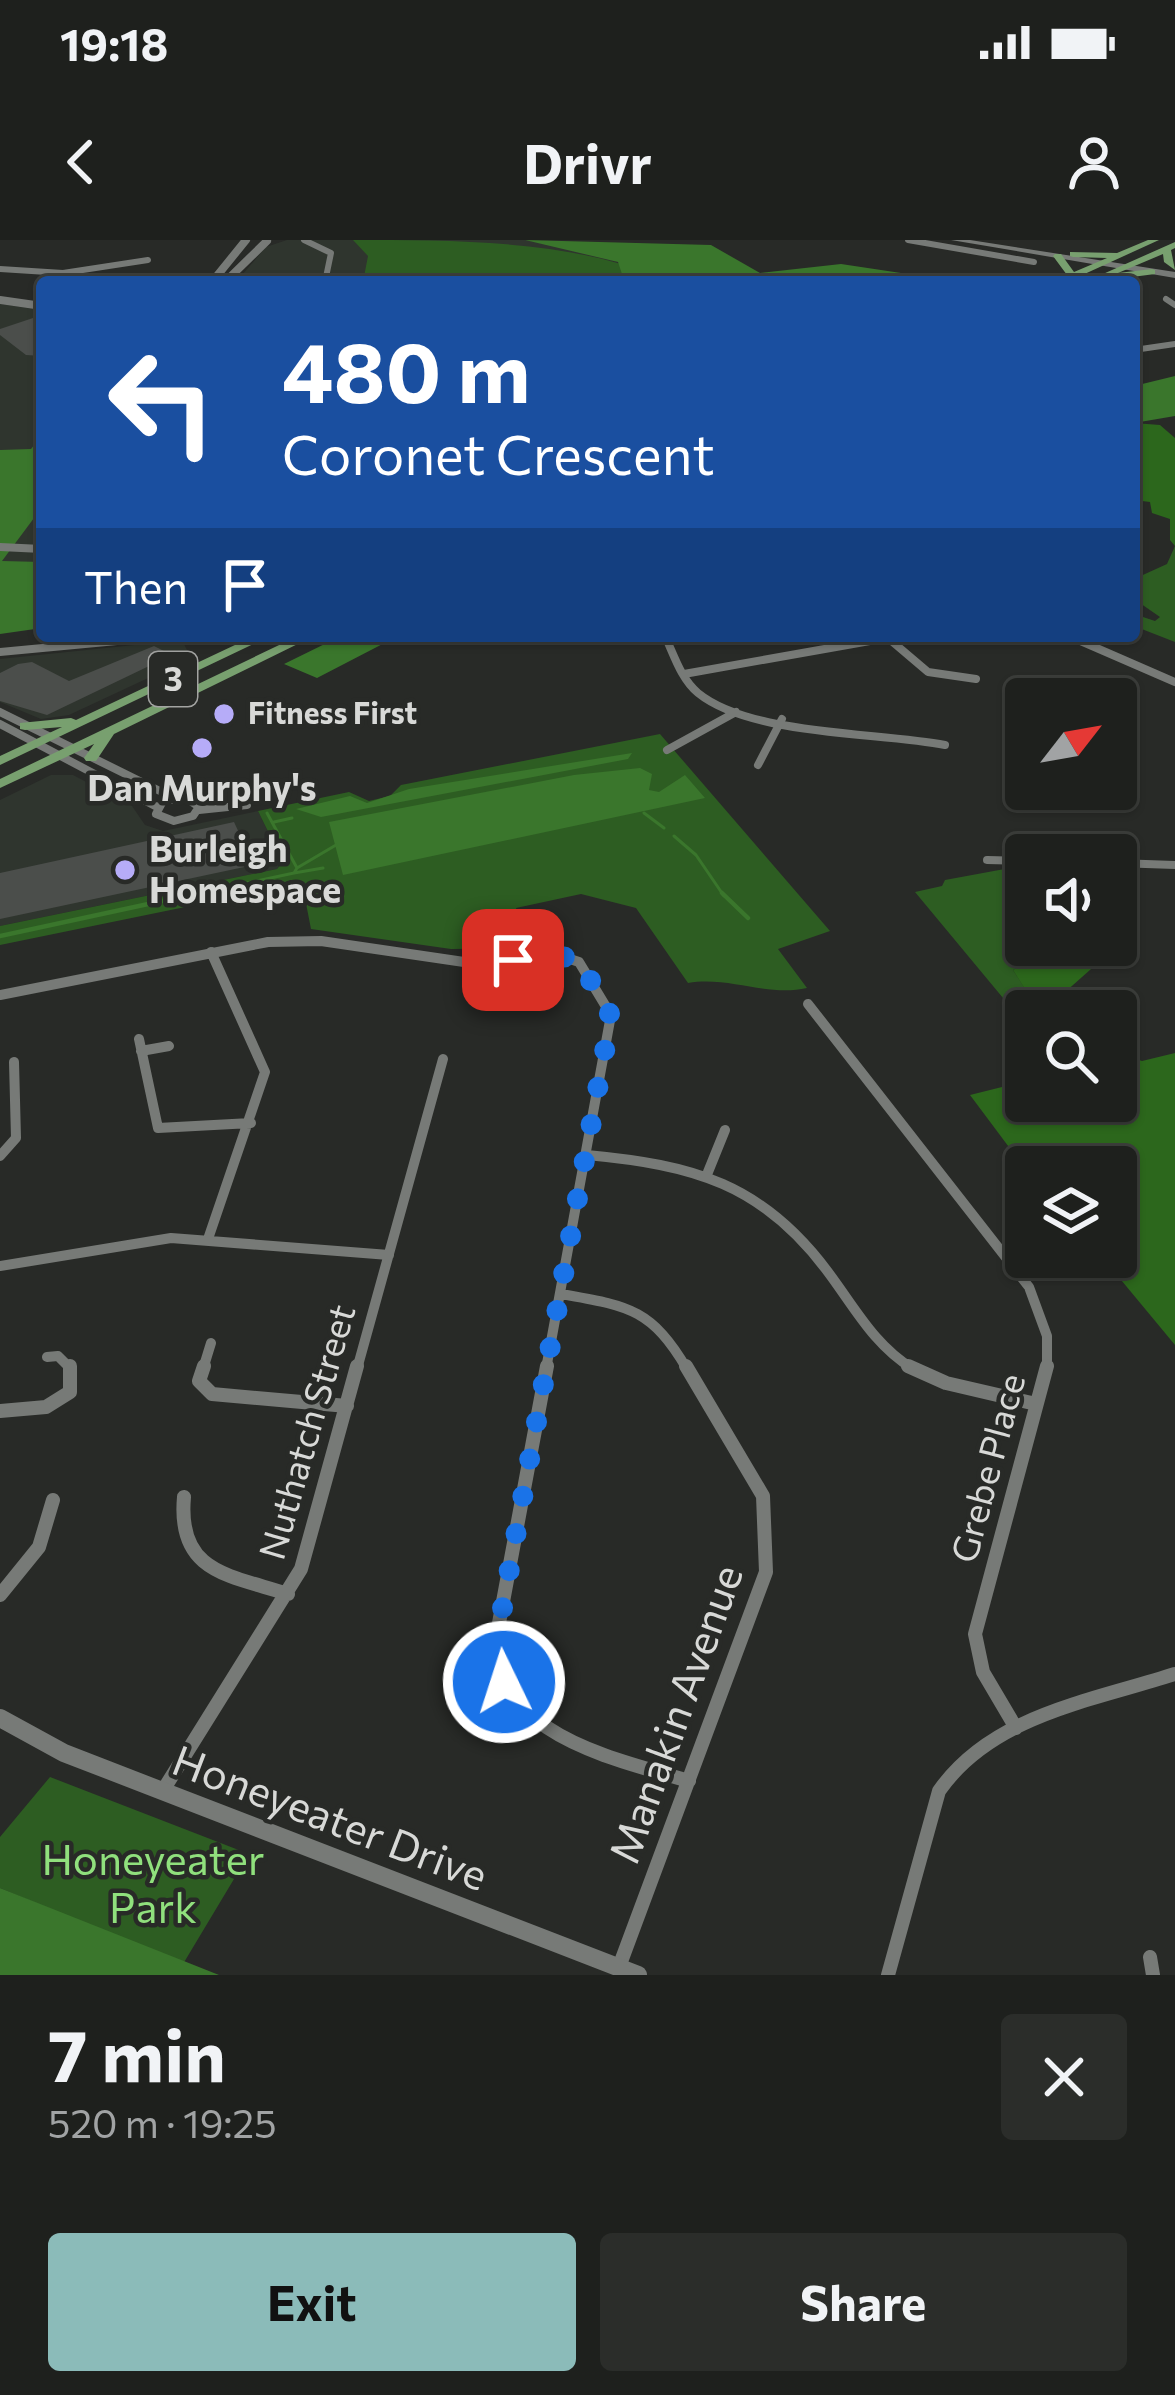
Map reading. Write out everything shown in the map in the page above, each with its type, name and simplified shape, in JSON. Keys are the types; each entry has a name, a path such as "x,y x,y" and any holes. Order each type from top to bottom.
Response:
{"main road":[{"path":"955,240 1117,262 1152,272"},
{"path":"984,240 1175,271"},
{"path":"1099,276 1155,240"},
{"path":"1058,256 1072,276 1171,246"},
{"path":"1171,246 1167,260 1175,271"},
{"path":"1123,276 1175,271"},
{"name":"3","path":"0,761 251,642"},
{"name":"3","path":"0,784 296,642"},
{"path":"0,761 22,730 83,721"},
{"path":"91,758 108,732"}],"street":[{"path":"217,276 246,240 270,240"},
{"path":"231,276 270,240"},
{"path":"304,240 331,253 326,276"},
{"path":"908,240 1034,262"},
{"path":"0,269 83,272 148,260"},
{"path":"83,272 90,276"},
{"path":"0,297 36,302"},
{"path":"1166,299 1175,305"},
{"path":"1140,349 1175,344"},
{"path":"0,547 36,549"},
{"path":"0,650 81,642"},
{"path":"0,650 97,642"},
{"path":"668,642 684,674 706,700 736,712 945,745"},
{"path":"818,642 824,649"},
{"path":"684,674 864,642"},
{"path":"898,642 928,672 976,680"},
{"path":"1084,642 1175,682"},
{"path":"0,712 22,730 157,807 159,817 174,821 199,809 248,805"},
{"path":"667,750 736,712"},
{"path":"758,765 782,719"},
{"path":"0,724 22,730"},
{"path":"66,753 91,758 174,798 192,800 199,809"},
{"path":"157,807 174,798"},
{"path":"987,860 1005,860"},
{"path":"1137,864 1175,865"},
{"path":"0,995 211,952 321,941 464,962 572,958 611,1016 501,1613 499,1665 514,1698 542,1727 689,1780"},
{"path":"208,1239 265,1072 211,952"},
{"name":"Grebe Place","path":"808,1004 1029,1287 1047,1336 1048,1360 975,1634 983,1672 1016,1728"},
{"path":"169,1046 140,1045 158,1128 251,1123"},
{"name":"Nuthatch Street","path":"162,1792 301,1569 443,1059"},
{"path":"0,1156 16,1138 14,1062"},
{"path":"708,1172 725,1130"},
{"path":"587,1155 708,1172 739,1186 788,1221 892,1356 925,1375 1036,1404"},
{"path":"0,1266 150,1240 208,1239 388,1255"},
{"name":"Manakin Avenue","path":"561,1294 631,1307 664,1330 739,1452 767,1510 766,1572 689,1780 629,1971"},
{"path":"211,1343 199,1382 212,1394 347,1406"},
{"path":"0,1411 46,1407 70,1392 71,1367 58,1356 46,1357"},
{"path":"184,1497 180,1534 188,1552 209,1566 288,1594"},
{"path":"0,1595 40,1547 53,1500"},
{"path":"888,1975 942,1785 972,1750 1016,1728 1175,1674"},
{"name":"Honeyeater Drive","path":"0,1718 42,1744 629,1971"},
{"path":"1150,1957 1153,1975"}],"shaded area":[{"path":"287,240 525,240 600,254 621,264 623,276 241,276 266,247"},
{"path":"525,240 711,245 760,273 841,264 921,276 623,276 618,262"},
{"path":"0,304 36,309 36,562 0,562"},
{"path":"1175,376 1175,416 1140,422 1140,385"},
{"path":"1140,423 1160,425 1175,438 1175,546 1170,540 1170,519 1152,513 1150,502 1140,501"},
{"path":"36,443 36,518 2,561 36,562 36,629 0,634 0,450 31,449"},
{"path":"163,642 183,642 191,658 69,715 41,719 0,702 0,659"},
{"path":"329,642 386,642 317,678 284,664"},
{"path":"632,753 628,759 321,817 296,809 350,796 367,803 409,789"},
{"path":"640,768 652,774 649,790 659,792 685,775 705,798 343,875 329,822 574,775"},
{"path":"51,775 73,775 132,806 145,825 163,831 258,811 283,862 277,869 0,926 0,800"},
{"path":"1021,966 1094,966 1067,990 1023,990 1013,970"},
{"path":"1175,1053 1175,1345 1119,1278 1137,1278 1137,1146 1008,1146 970,1095 1005,1086 1005,1122 1137,1122 1137,1059"},
{"path":"0,1888 219,1975 0,1975"}],"green space":[{"path":"353,240 524,246 621,264 623,276 364,276 368,256"},
{"path":"1175,546 1175,642 1140,628 1140,616 1155,621 1160,617 1140,603 1140,576 1167,564"},
{"path":"660,734 830,931 778,949 807,988 688,983 636,908 581,894 516,908 530,948 451,949 311,929 302,883 0,945 0,926 277,869 283,862 258,811 349,792 369,801 390,796 401,785"},
{"path":"1005,869 1005,966 1021,966 1013,970 1026,990 1005,990 1003,998 915,892 942,886 945,880"},
{"name":"Honeyeater Park","path":"50,1777 249,1854 183,1964 0,1888 0,1837"}],"building":[{"path":"36,317 36,356 26,355 0,335 0,329"},
{"path":"154,646 172,655 47,715 0,701 0,673 18,664 32,662 69,681"},
{"name":"Burleigh Homespace","path":"234,822 247,850 280,843 246,860 249,866 0,919 0,873"}],"waterway":[{"path":"267,813 297,868"},
{"path":"644,813 664,828"},
{"path":"274,822 292,818"},
{"path":"674,836 696,855 724,896"},
{"path":"297,868 336,845"},
{"path":"294,873 297,868"},
{"path":"294,873 323,868"},
{"path":"190,895 294,873"},
{"path":"190,895 199,893"},
{"path":"722,893 748,918"},
{"path":"0,936 190,895"},
{"path":"185,896 190,895"}],"place":[{"name":"Fitness First","path":"224,714"},
{"name":"Dan Murphy's","path":"202,748"},
{"name":"Burleigh Homespace","path":"125,870"}],"route":[{"path":"504,1682 496,1648 611,1016 580,962 558,955 513,960"}]}
